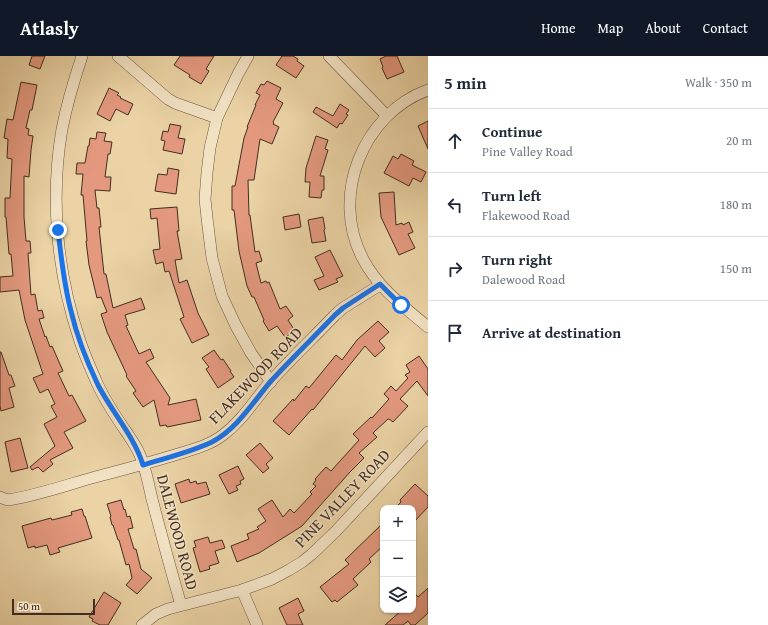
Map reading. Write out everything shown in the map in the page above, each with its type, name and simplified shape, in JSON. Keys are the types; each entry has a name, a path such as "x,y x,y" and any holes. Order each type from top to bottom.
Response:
{"street":[{"name":"DALEWOOD ROAD","path":"82,56 65,117 59,155 57,182 58,230 70,311 79,340 98,386 139,454 181,605"},
{"path":"118,56 168,99 217,118"},
{"path":"248,56 235,79 217,118 210,148 205,199 212,258 222,296 228,311 251,353 271,382"},
{"path":"329,56 387,116"},
{"path":"428,90 406,101 387,116 370,137 360,155 355,169 350,203 352,227 359,251 368,268 380,284 401,305 428,327"},
{"name":"FLAKEWOOD ROAD","path":"1,498 8,500 43,492 143,465 194,449 213,441 237,423 271,382 335,315 343,308 380,284"},
{"name":"PINE VALLEY ROAD","path":"181,605 242,590 272,579 289,570 311,555 336,531 428,432"},
{"path":"242,590 257,625"},
{"path":"142,625 156,614 181,605"}],"building":[{"path":"32,56 45,56 40,69 29,65"},
{"path":"180,56 214,56 206,69 209,71 201,84 174,65"},
{"path":"282,56 293,56 304,66 296,78 276,65"},
{"path":"386,56 397,56 404,72 387,79 380,59"},
{"path":"267,81 281,88 276,99 283,103 273,122 273,124 279,127 272,144 260,139 254,180 248,180 249,215 255,252 259,251 262,261 256,263 261,283 266,281 267,283 269,282 280,309 286,306 293,316 288,320 295,331 285,337 277,326 269,331 263,321 264,320 254,297 252,297 247,286 239,251 234,210 232,210 232,186 235,186 247,127 260,95 256,93 261,84 264,85"},
{"path":"21,82 37,85 32,110 30,110 26,128 29,129 28,135 33,136 29,177 24,176 24,217 26,241 30,241 31,253 28,253 31,295 35,294 38,311 42,310 44,318 39,319 45,337 46,336 50,347 52,346 63,371 58,373 69,396 72,395 86,421 64,432 73,448 50,460 53,464 43,472 38,467 32,470 30,467 55,446 44,424 57,417 51,406 55,404 48,389 40,393 33,378 43,374 25,320 19,290 0,292 0,277 13,276 5,217 5,198 10,198 12,159 7,158 8,139 4,138 7,119 13,120"},
{"path":"109,88 119,93 117,95 121,97 120,98 133,104 128,115 116,109 110,121 97,114"},
{"path":"340,104 349,110 346,114 348,115 342,124 340,123 337,128 313,112 316,107 333,116"},
{"path":"428,121 428,149 418,126"},
{"path":"170,124 181,126 178,138 185,139 182,154 163,150 165,141 161,140 163,131 168,132"},
{"path":"97,132 106,133 104,141 112,142 110,154 108,154 105,177 111,177 110,191 95,190 97,208 99,208 101,227 99,227 104,274 106,274 113,308 141,298 145,309 125,315 128,325 126,326 139,354 150,349 154,358 146,362 170,398 168,405 196,399 201,420 167,427 166,425 160,426 154,400 143,407 133,393 136,391 126,376 127,375 107,332 101,314 107,312 101,297 97,298 89,265 83,195 81,195 83,174 76,174 77,163 85,163 90,138 96,139"},
{"path":"316,136 328,140 325,149 328,150 320,176 324,176 324,190 322,190 321,198 309,197 310,182 305,182 306,168"},
{"path":"401,154 414,161 412,165 426,172 421,182 413,178 409,186 384,173 393,156 398,159"},
{"path":"168,168 179,170 176,194 155,191 158,174 167,175"},
{"path":"394,192 396,225 402,223 403,225 409,222 413,232 408,234 415,248 399,255 381,217 379,193"},
{"path":"177,207 179,231 177,231 182,259 175,260 179,283 187,280 198,313 209,335 192,343 180,319 184,317 169,271 165,272 163,262 156,264 153,250 160,249 157,218 151,219 150,209"},
{"path":"299,214 301,227 285,230 283,217"},
{"path":"323,217 326,241 312,243 308,220"},
{"path":"330,250 343,276 336,279 338,282 319,290 314,280 324,276 315,257"},
{"path":"378,321 389,332 379,341 385,348 375,357 365,346 313,410 312,409 289,435 273,421 293,399 294,401 306,386 309,388 336,355 342,360 357,340"},
{"path":"214,350 221,360 223,359 234,377 218,388 206,369 209,367 202,358"},
{"path":"0,352 15,386 9,388 14,407 1,411 0,406"},
{"path":"419,356 428,369 428,396 417,381 400,399 408,406 393,422 388,419 373,433 377,437 359,453 364,458 302,526 259,553 237,562 231,546 249,539 247,534 259,529 257,527 266,521 258,509 272,500 283,517 290,509 294,513 312,494 310,492 316,486 313,484 316,480 315,479 326,467 331,471 359,440 353,434 371,417 372,418 389,399 384,394 391,386 396,391 408,378 405,375 410,372 406,365"},
{"path":"20,438 28,468 11,472 5,442"},
{"path":"260,443 273,458 266,464 269,468 263,473 246,455"},
{"path":"238,466 244,479 240,481 241,484 236,486 238,490 229,494 219,475"},
{"path":"189,479 190,483 196,481 197,484 206,482 210,494 181,503 175,484"},
{"path":"415,484 428,496 428,507 416,520 416,505 398,505 401,502 400,500"},
{"path":"121,500 127,517 130,516 133,528 128,529 134,549 136,549 141,569 152,578 137,594 126,585 132,578 129,564 126,565 119,540 112,525 107,504"},
{"path":"82,509 92,538 58,548 60,552 50,555 47,545 28,548 22,526 51,518 52,520 72,515 71,512"},
{"path":"380,526 380,549 369,559 371,562 353,579 358,585 337,602 335,600 332,602 320,587 349,564 345,560"},
{"path":"208,537 210,543 222,540 225,548 215,551 219,563 209,566 210,569 200,572 193,548 196,547 194,541"},
{"path":"428,588 428,613 415,625 411,625 408,621 403,625 385,625 399,613 416,613 416,595 418,597"},
{"path":"104,592 121,603 108,625 100,625 92,621 93,619 89,617"},
{"path":"298,598 304,611 298,614 303,625 287,625 279,608"}],"route":[{"path":"58,230 70,311 79,340 98,386 133,442 143,465 194,449 223,435 237,423 271,382 335,315 343,308 380,284 401,305"}]}
